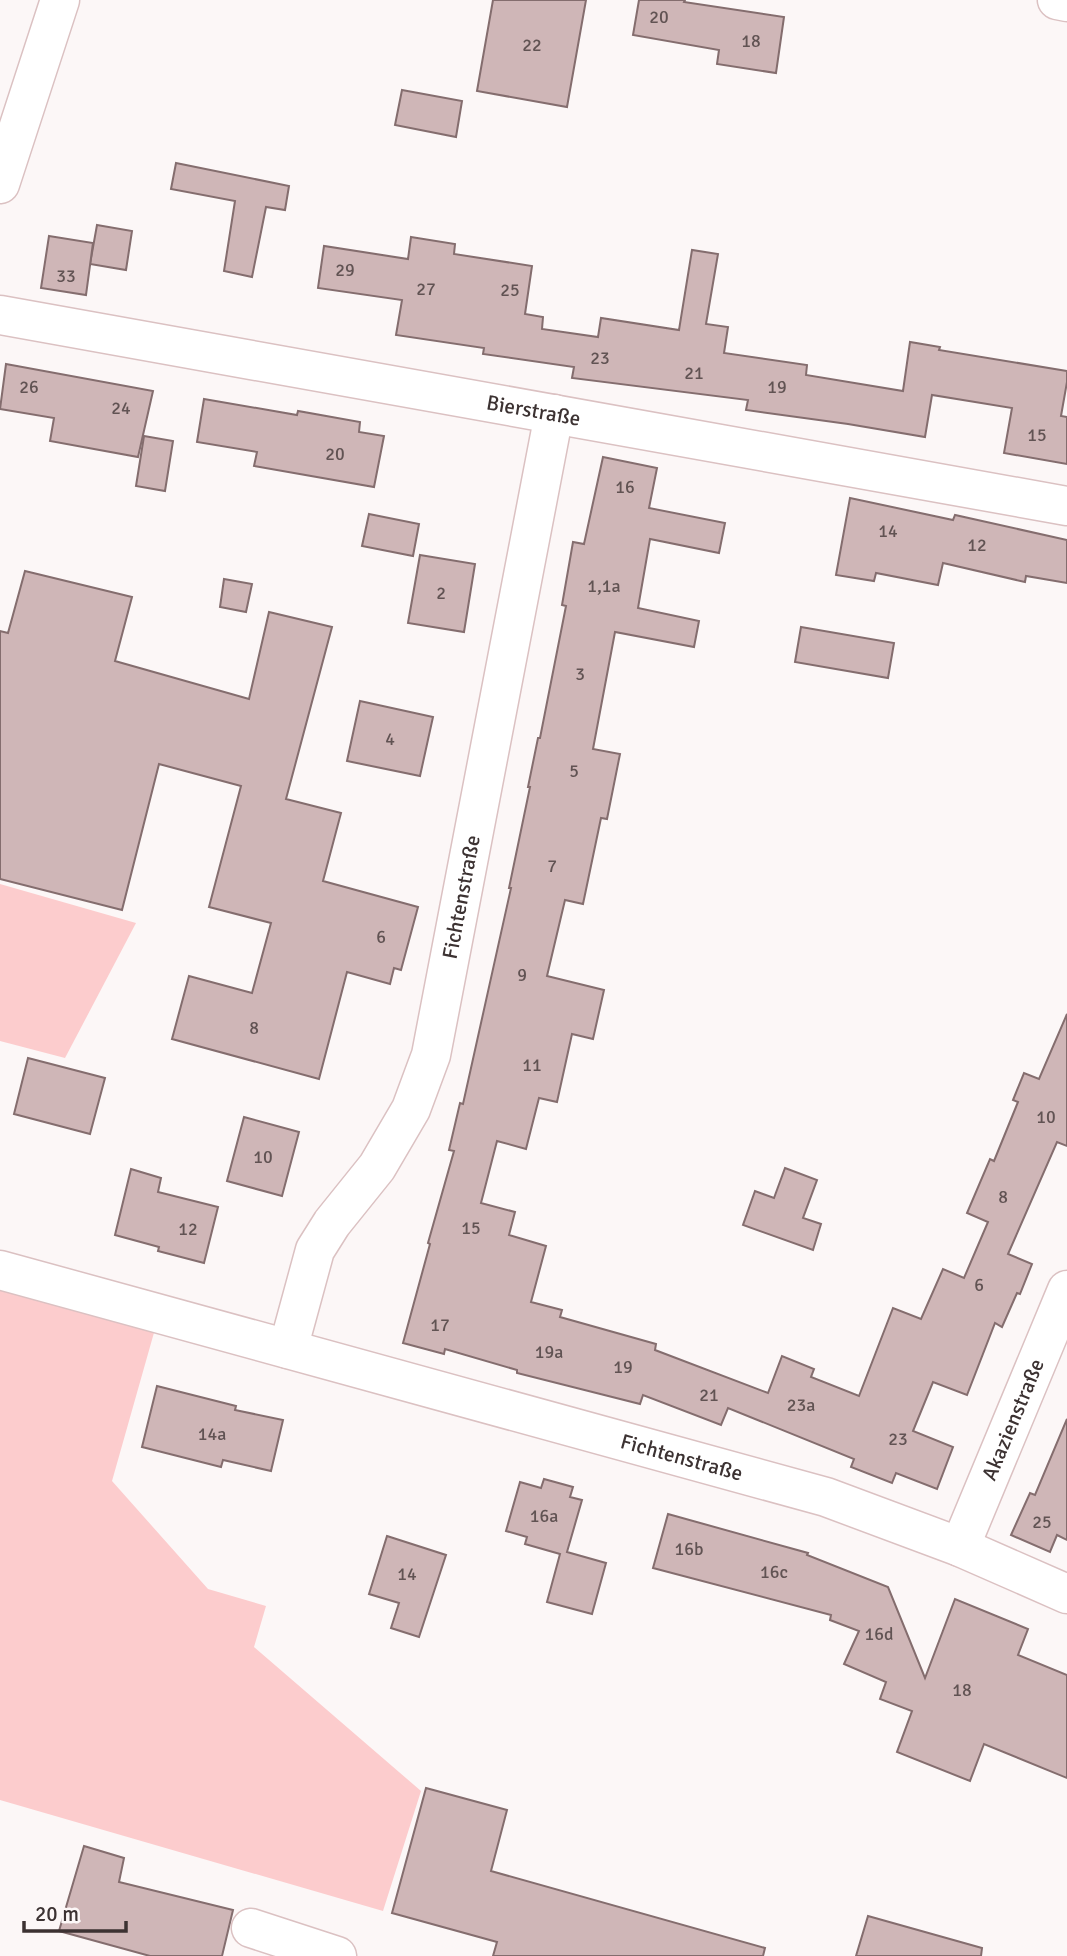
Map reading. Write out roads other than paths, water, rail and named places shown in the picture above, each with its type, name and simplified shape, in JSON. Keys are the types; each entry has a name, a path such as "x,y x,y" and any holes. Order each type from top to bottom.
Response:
{"street":[{"path":"0,184 61,0"},
{"path":"1057,0 1067,2"},
{"name":"Bierstraße","path":"0,315 1067,506"},
{"name":"Fichtenstraße","path":"288,1349 315,1251 332,1223 377,1167 411,1109 431,1055 554,414"},
{"name":"Fichtenstraße","path":"0,1270 826,1497 960,1547 1067,1594"},
{"name":"Akazienstraße","path":"960,1547 1067,1290"},
{"path":"251,1928 337,1956"}]}
